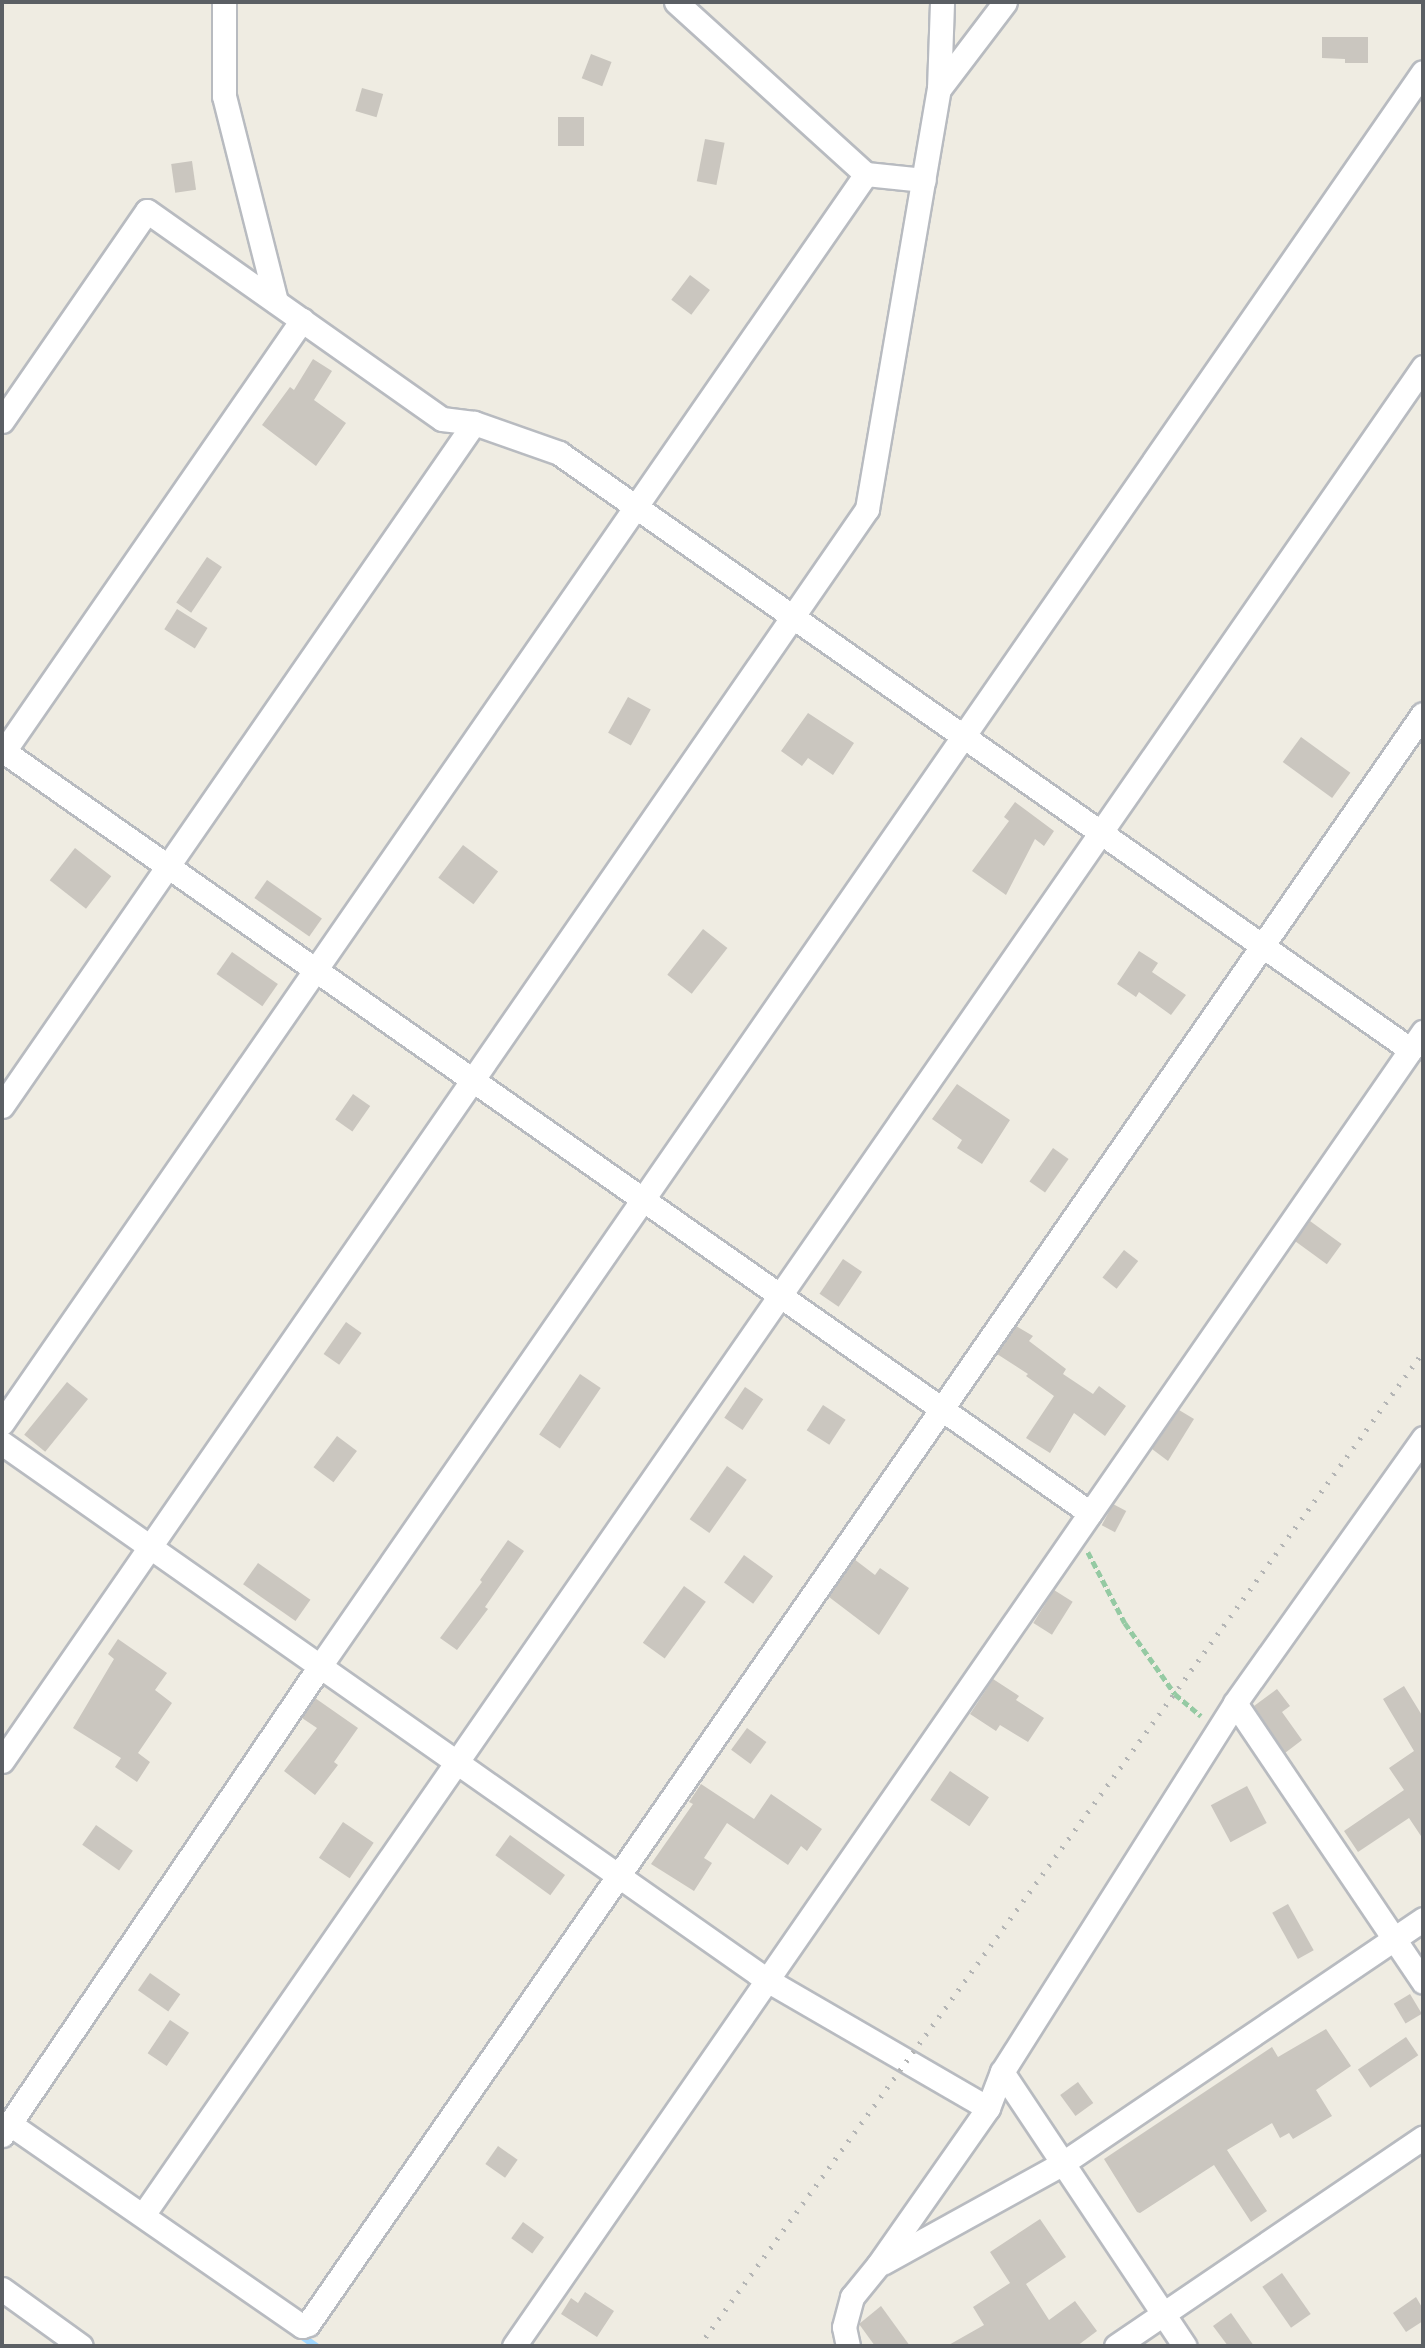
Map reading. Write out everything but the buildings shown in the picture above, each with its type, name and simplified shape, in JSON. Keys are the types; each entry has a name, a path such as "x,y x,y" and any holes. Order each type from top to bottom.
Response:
{"street":[{"path":"225,2 224,96 276,302"},
{"path":"676,2 866,174 924,180"},
{"path":"2,1760 867,509 939,89 942,2"},
{"path":"939,89 1005,2"},
{"path":"1423,72 320,1667 6,2129 143,2216 303,2326 308,2324 1423,714"},
{"path":"2,1423 866,174"},
{"path":"2,421 147,211 442,419 474,423 559,453 1263,946 1417,1041 514,2346"},
{"path":"302,320 2,752 942,1410 1084,1522"},
{"path":"143,2216 1423,367"},
{"path":"2,1106 474,423"},
{"path":"848,2346 844,2327 852,2297 878,2265 988,2108 1002,2072 1235,1703 1423,1437"},
{"path":"2,1443 767,1980 988,2108"},
{"path":"1235,1703 1423,1982"},
{"path":"878,2265 1063,2163 1423,1919"},
{"path":"1002,2072 1185,2346"},
{"path":"1116,2346 1423,2137"},
{"path":"2,2289 82,2346"}],"path":[{"path":"1084,1522 1125,1623 1175,1694 1218,1730"}],"waterway":[{"path":"296,2332 316,2346"}],"railway":[{"path":"699,2346 1423,1352"}]}
